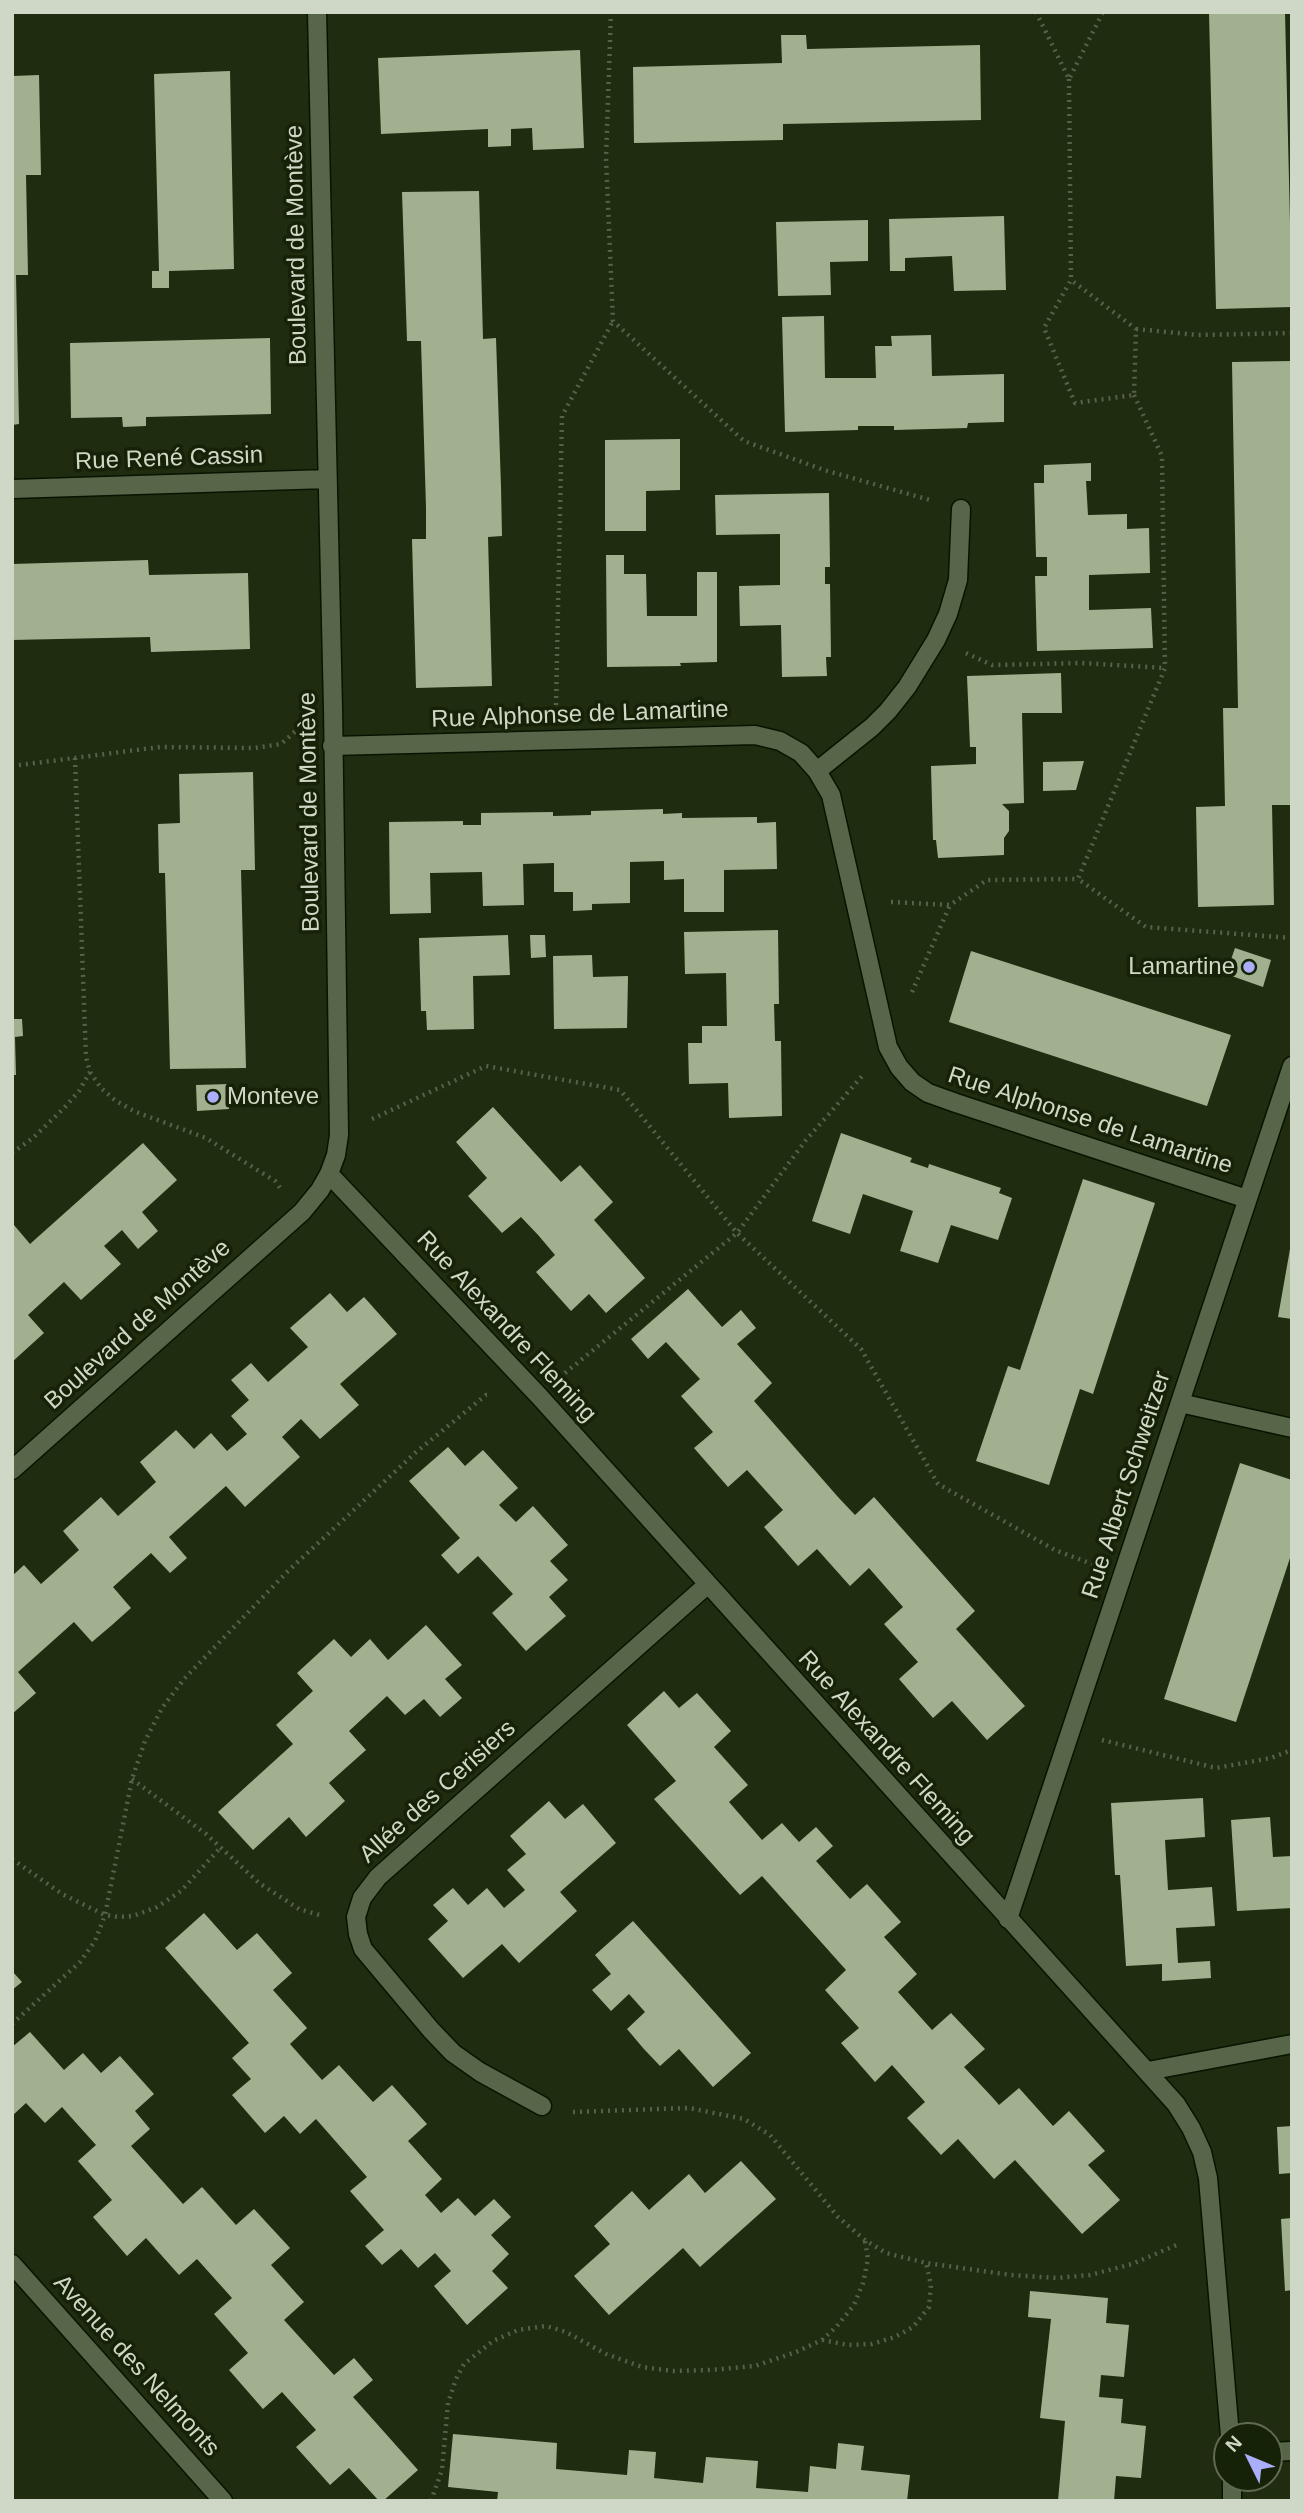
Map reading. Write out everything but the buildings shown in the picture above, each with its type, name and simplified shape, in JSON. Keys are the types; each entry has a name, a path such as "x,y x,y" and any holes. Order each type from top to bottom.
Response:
{"street":[{"name":"Boulevard de Montève","path":"12,1470 302,1212 320,1190 336,1155 339,1135 333,708 317,12"},
{"name":"Rue René Cassin","path":"12,489 327,479"},
{"path":"817,771 888,711 907,687 936,640 948,614 958,580 961,509"},
{"name":"Rue Alphonse de Lamartine","path":"332,746 755,735 780,741 801,753 817,771 831,795 888,1047 899,1067 912,1082 928,1093 1247,1199"},
{"name":"Rue Albert Schweitzer","path":"1008,1919 1292,1066"},
{"name":"Rue Alexandre Fleming","path":"329,1174 539,1396 1175,2104 1191,2128 1202,2152 1208,2178 1229,2422"},
{"path":"1180,1403 1292,1428"},
{"name":"Allée des Cerisiers","path":"356,1917 362,1898 378,1877 707,1585"},
{"path":"356,1917 363,1949 453,2053 480,2072 542,2106"},
{"path":"1148,2071 1292,2044"},
{"name":"Avenue des Nelmonts","path":"12,2264 223,2501"}],"path":[{"path":"556,740 562,416 614,321 606,158 611,12"},
{"path":"1036,12 1069,79 1071,281 1044,328 1075,403 1134,395"},
{"path":"1069,79 1103,12"},
{"path":"1071,281 1136,329 1198,335 1292,333"},
{"path":"614,321 744,440 824,470 961,509"},
{"path":"1078,879 1165,668 1162,456 1134,395 1136,329"},
{"path":"936,640 992,665 1082,663 1165,668"},
{"path":"12,766 160,747 254,748 281,744 306,723 333,708"},
{"path":"75,758 86,1058 90,1072 101,1088 116,1101 136,1112 205,1138 275,1181 302,1212"},
{"path":"12,2024 80,1962 95,1941 105,1915 132,1779 145,1741 162,1708 177,1689 218,1642 288,1572 415,1453 486,1395 539,1396 737,1233 806,1140 888,1047 950,905 988,880 1078,879 1146,927 1292,938"},
{"path":"855,900 950,905"},
{"path":"339,1135 486,1066 620,1090 737,1233 861,1349 938,1485 1055,1550 1122,1576"},
{"path":"12,1153 33,1138 64,1108 79,1091 90,1072"},
{"path":"1071,1731 1140,1751 1216,1768 1271,1758 1292,1750"},
{"path":"132,1779 220,1847 259,1883 299,1909 329,1917 356,1917"},
{"path":"12,1859 62,1894 105,1915 118,1917 133,1916 157,1907 181,1891 220,1847"},
{"path":"542,2106 558,2111 583,2113 689,2108 744,2119 770,2135 838,2217 865,2240 886,2253 926,2263 1012,2276 1056,2278 1090,2275 1132,2264 1212,2231"},
{"path":"431,2501 442,2470 448,2403 456,2379 464,2364 493,2341 518,2330 546,2326 566,2332 606,2354 642,2367 673,2371 755,2366 796,2353 821,2340 854,2305 863,2283 868,2259 865,2240"},
{"path":"821,2340 848,2345 872,2344 895,2337 913,2327 929,2307 931,2285 926,2263"}],"place":[{"name":"Lamartine","path":"1249,967"},
{"name":"Monteve","path":"213,1097"}]}
